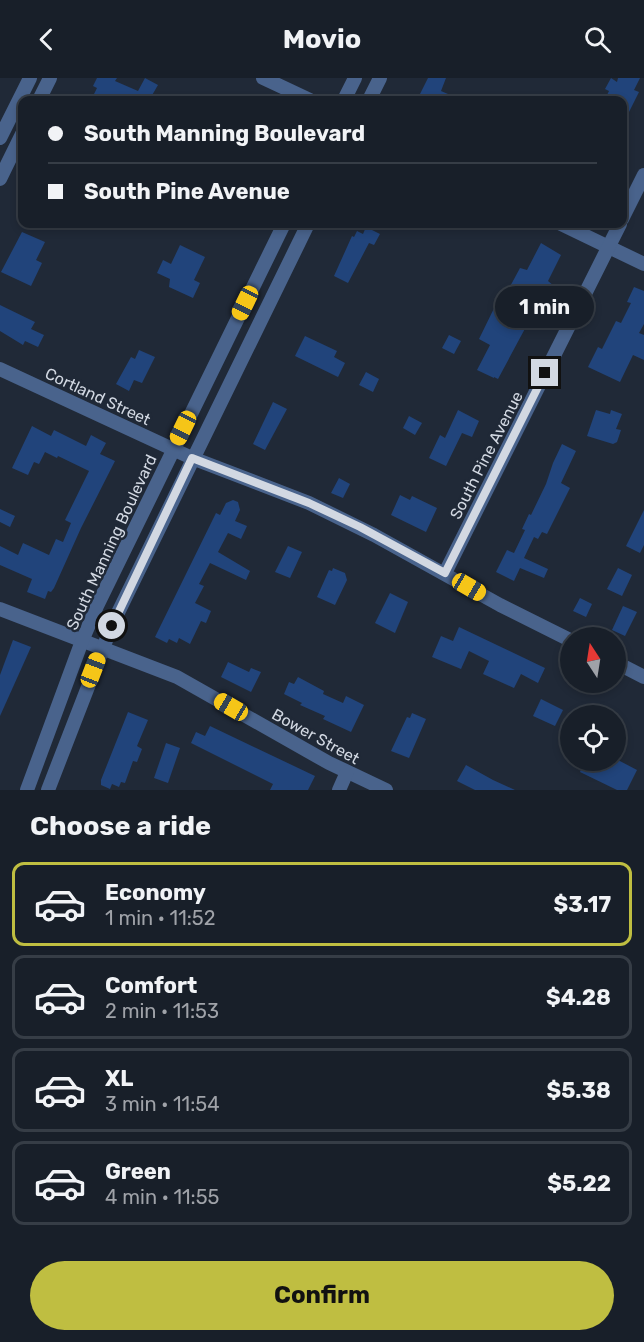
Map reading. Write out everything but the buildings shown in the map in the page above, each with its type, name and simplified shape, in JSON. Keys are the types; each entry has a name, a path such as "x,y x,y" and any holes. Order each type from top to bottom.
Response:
{"street":[{"path":"21,96 30,78"},
{"path":"41,96 50,78"},
{"path":"263,78 301,96"},
{"path":"346,96 355,78"},
{"path":"371,96 380,78"},
{"path":"0,138 18,102"},
{"path":"0,179 5,158 18,140"},
{"path":"627,209 644,175"},
{"name":"South Manning Boulevard","path":"27,790 82,641 282,228"},
{"path":"48,790 102,648 192,458 307,228"},
{"path":"569,228 644,264"},
{"name":"South Pine Avenue","path":"445,573 618,228"},
{"path":"255,282 275,292"},
{"name":"Cortland Street","path":"0,369 192,458 309,503 360,527 500,605 560,635"},
{"name":"Bower Street","path":"0,609 162,670 348,772 386,790"},
{"path":"626,668 644,677"},
{"path":"339,790 348,772"}],"route":[{"path":"112,626 192,458 309,503 360,527 445,573 545,373"}]}
